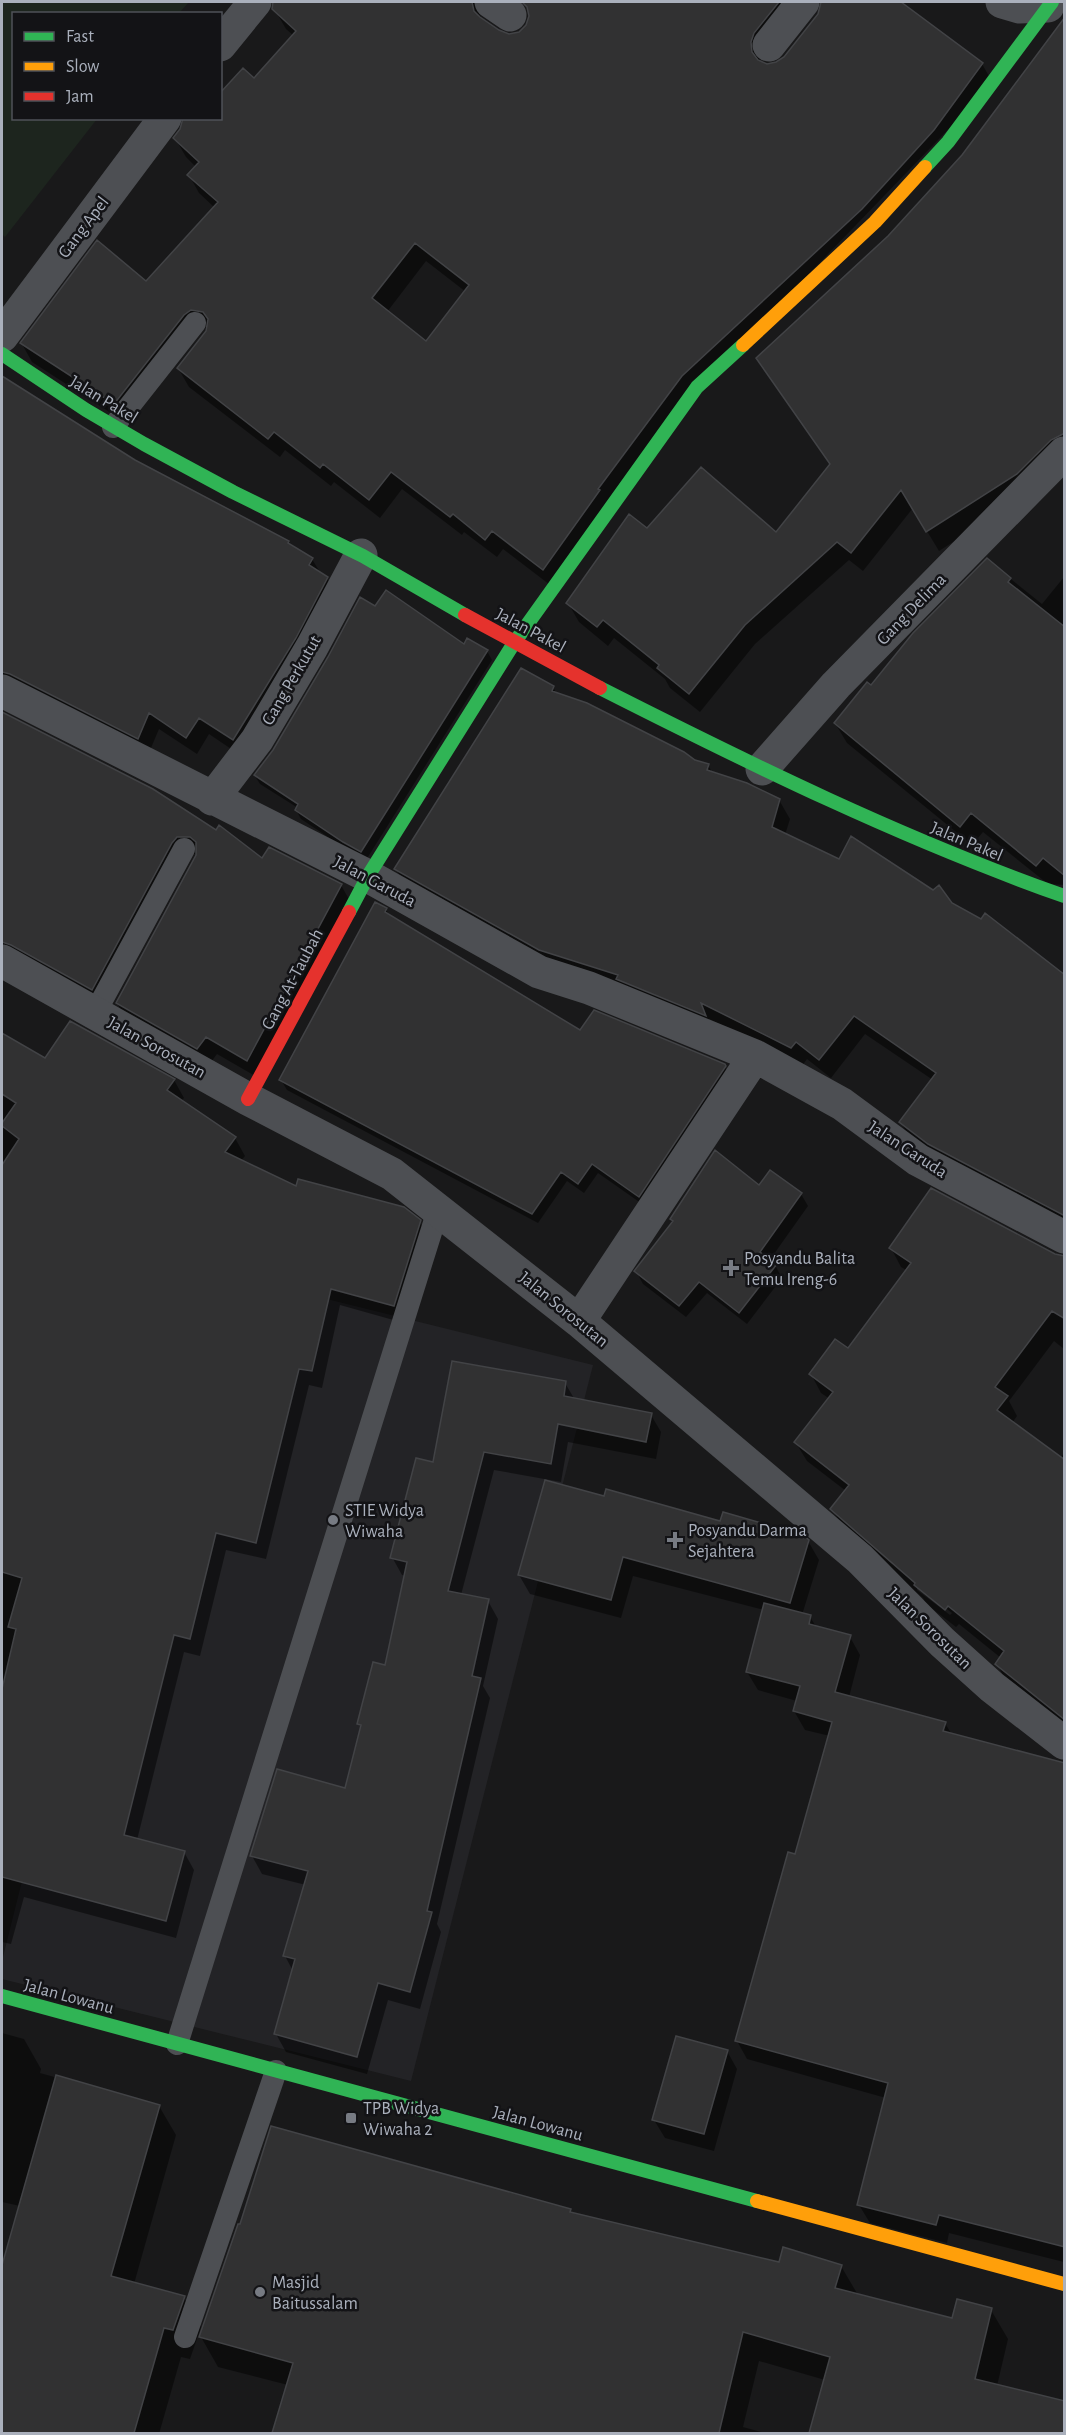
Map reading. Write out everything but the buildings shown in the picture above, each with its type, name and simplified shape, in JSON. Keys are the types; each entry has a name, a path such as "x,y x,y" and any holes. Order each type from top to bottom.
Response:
{"street":[{"path":"222,43 255,2"},
{"path":"770,45 803,2"},
{"path":"1002,2 1019,6 1050,4"},
{"name":"Gang At-Taubah","path":"248,1099 368,876 514,643 696,387 876,222 948,142 1050,4"},
{"name":"Gang Apel","path":"2,336 164,120"},
{"name":"Jalan Pakel","path":"2,354 50,388 113,426 231,491 361,555 514,643 762,769 991,872 1065,896"},
{"name":"Gang Delima","path":"762,769 836,685 1065,453"},
{"name":"Gang Perkutut","path":"212,799 257,740 312,647 361,555"},
{"name":"Jalan Garuda","path":"2,691 368,876 539,972 589,988 755,1056 842,1104 918,1160 1065,1237"},
{"name":"Jalan Sorosutan","path":"2,961 248,1099 392,1174 579,1321 860,1559 942,1642 992,1687 1065,1743"},
{"path":"579,1321 755,1056"},
{"name":"Jalan Lowanu","path":"2,1996 1065,2284"}],"lane":[{"path":"113,426 195,323"},
{"path":"95,1013 184,849"},
{"path":"177,2044 438,1210"},
{"path":"186,2337 276,2071"}],"shaded area":[{"path":"2,2 189,2 180,12 12,12 12,120 96,120 5,237 2,234"},
{"name":"STIE Widya Wiwaha","path":"177,1262 593,1365 411,2081 2,1979 2,1961"}],"traffic: fast":[{"path":"925,167 948,142 1052,2"},
{"path":"349,912 368,876 514,643 697,387 743,345"},
{"path":"2,354 86,410 144,444 233,492 363,556 465,615"},
{"path":"600,688 829,800 945,850 1064,896"},
{"path":"2,1996 757,2201"}],"traffic: slow":[{"path":"743,345 875,222 925,167"},
{"path":"757,2201 1064,2284"}],"traffic: jam":[{"path":"465,615 600,688"},
{"path":"248,1099 349,912"}],"place":[{"name":"Posyandu Balita Temu Ireng-6","path":"731,1268"},
{"name":"STIE Widya Wiwaha","path":"333,1520"},
{"name":"Posyandu Darma Sejahtera","path":"675,1540"},
{"name":"TPB Widya Wiwaha 2","path":"351,2118"},
{"name":"Masjid Baitussalam","path":"260,2292"}]}
